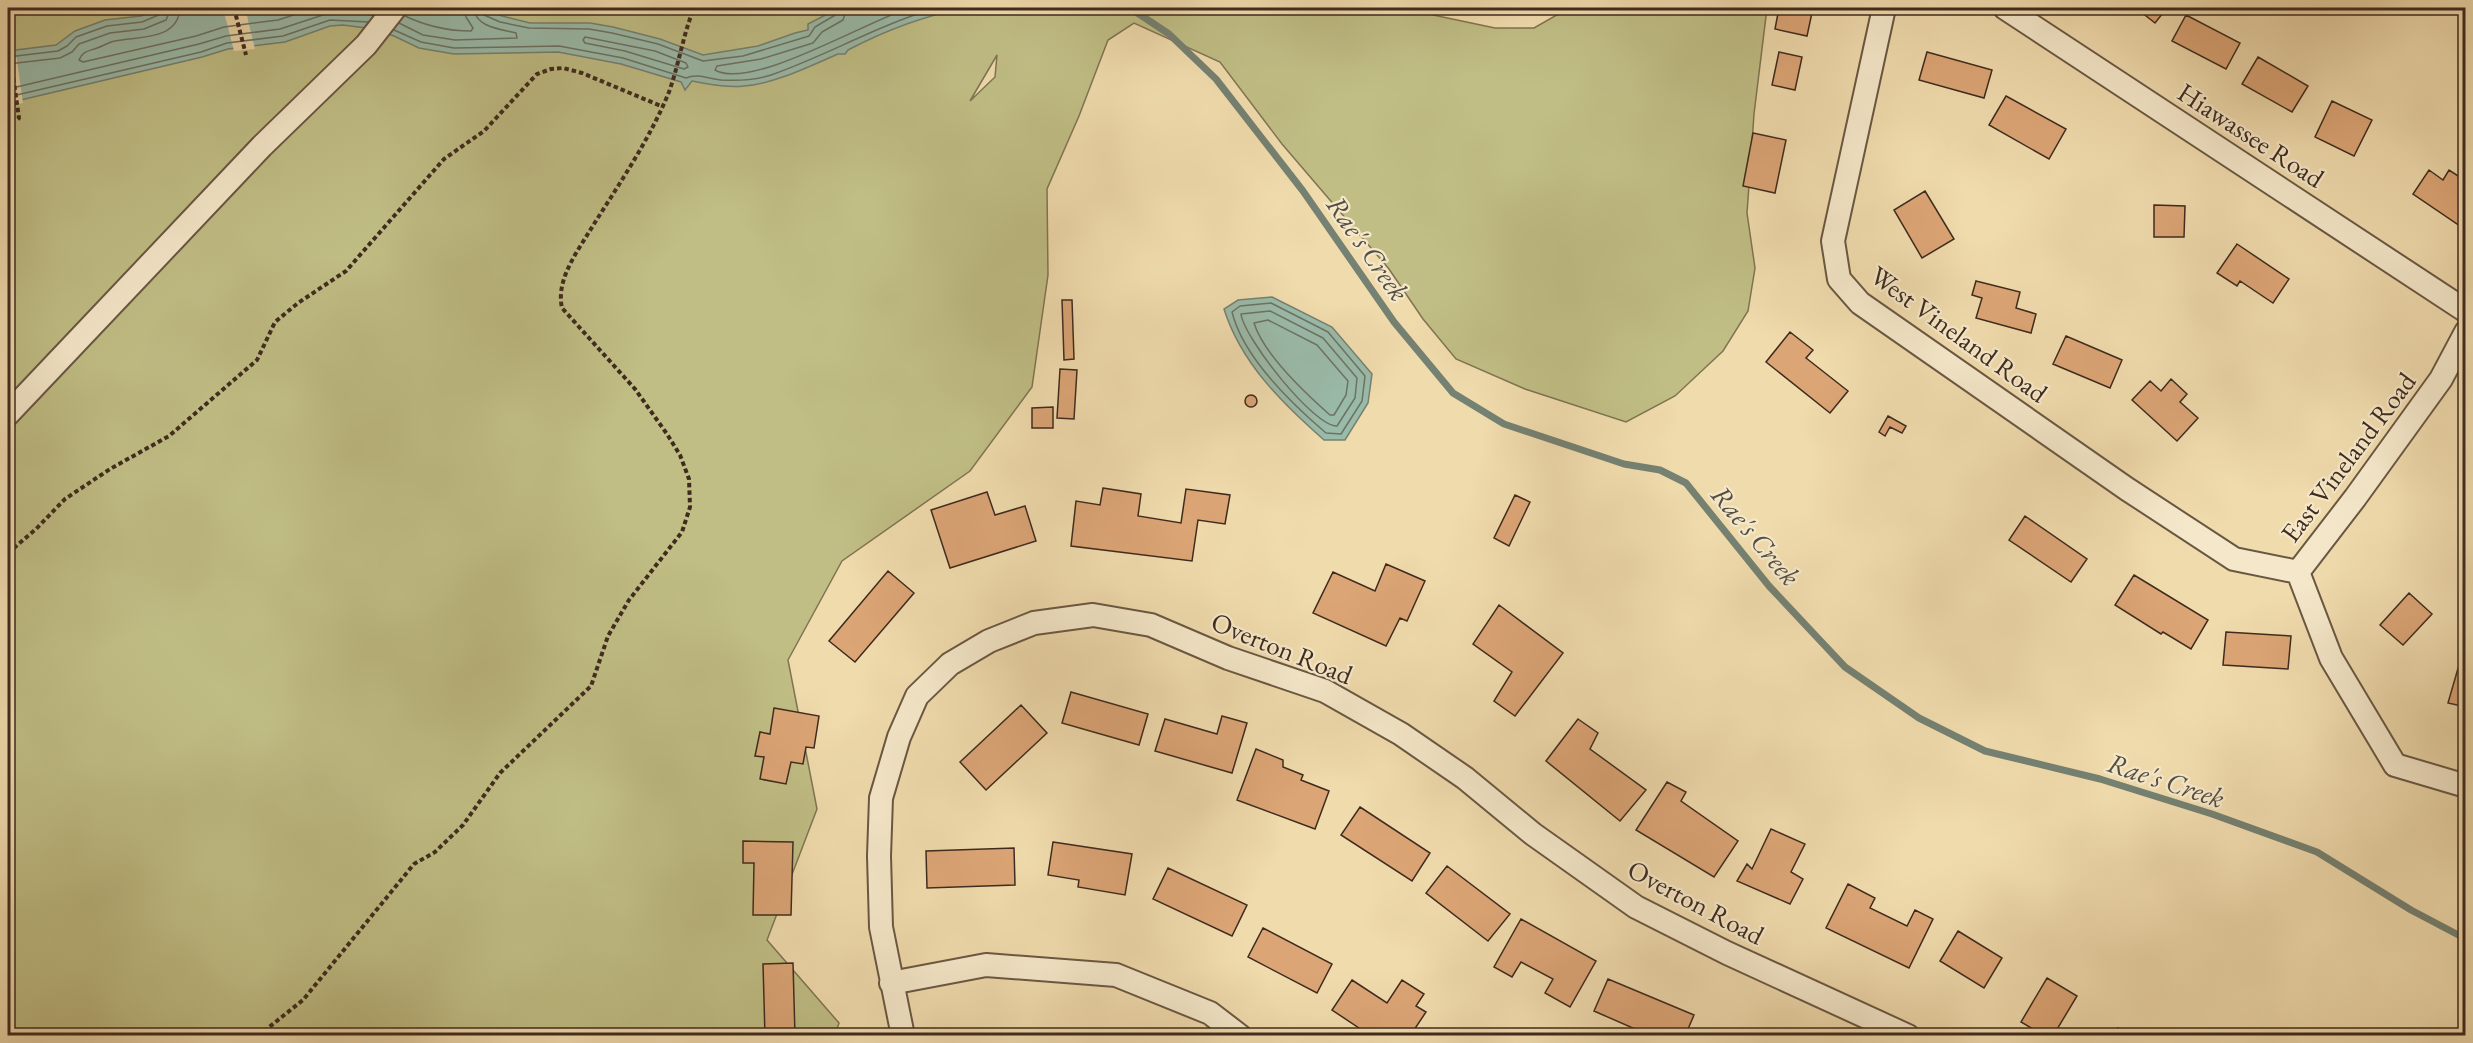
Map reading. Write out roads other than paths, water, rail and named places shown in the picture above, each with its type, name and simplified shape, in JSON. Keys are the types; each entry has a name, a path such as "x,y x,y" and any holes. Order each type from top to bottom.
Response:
{"street":[{"path":"8,414 262,146 366,45 395,8"},
{"name":"West Vineland Road","path":"1884,8 1833,241 1839,279 1860,303 2127,489"},
{"name":"Hiawassee Road","path":"2005,8 2466,310"},
{"name":"East Vineland Road","path":"2127,489 2234,559 2298,572 2441,379 2466,332"},
{"path":"2298,572 2331,657 2395,765 2466,786"},
{"name":"Overton Road","path":"903,1035 881,927 879,856 881,798 899,737 917,696 950,664 988,640 1034,623 1093,615 1152,625 1228,658 1324,691 1401,734 1465,778 1533,834 1636,907 1727,953 1908,1035"},
{"path":"891,983 986,965 1116,975 1210,1013 1240,1035"}],"water":[{"path":"163,8 482,8 530,23 590,23 613,27 660,39 703,55 758,46 808,30 808,24 839,8 965,8 934,15 891,30 848,50 845,54 838,54 804,69 756,85 725,86 692,81 685,90 681,82 621,64 558,52 454,54 419,48 394,36 366,28 343,25 330,26 285,42 228,49 8,103 8,51 56,45 75,31 105,20 141,16"},
{"path":"1272,297 1332,327 1372,374 1368,403 1345,440 1324,440 1293,412 1252,364 1231,329 1224,309 1238,300"}],"waterway":[{"name":"Rae's Creek","path":"1130,8 1169,34 1216,79 1303,191 1394,322 1453,393 1504,424 1624,464 1660,470 1686,483 1769,586 1845,667 1919,718 1985,751 2100,779 2212,814 2317,852 2411,910 2466,939"}]}
